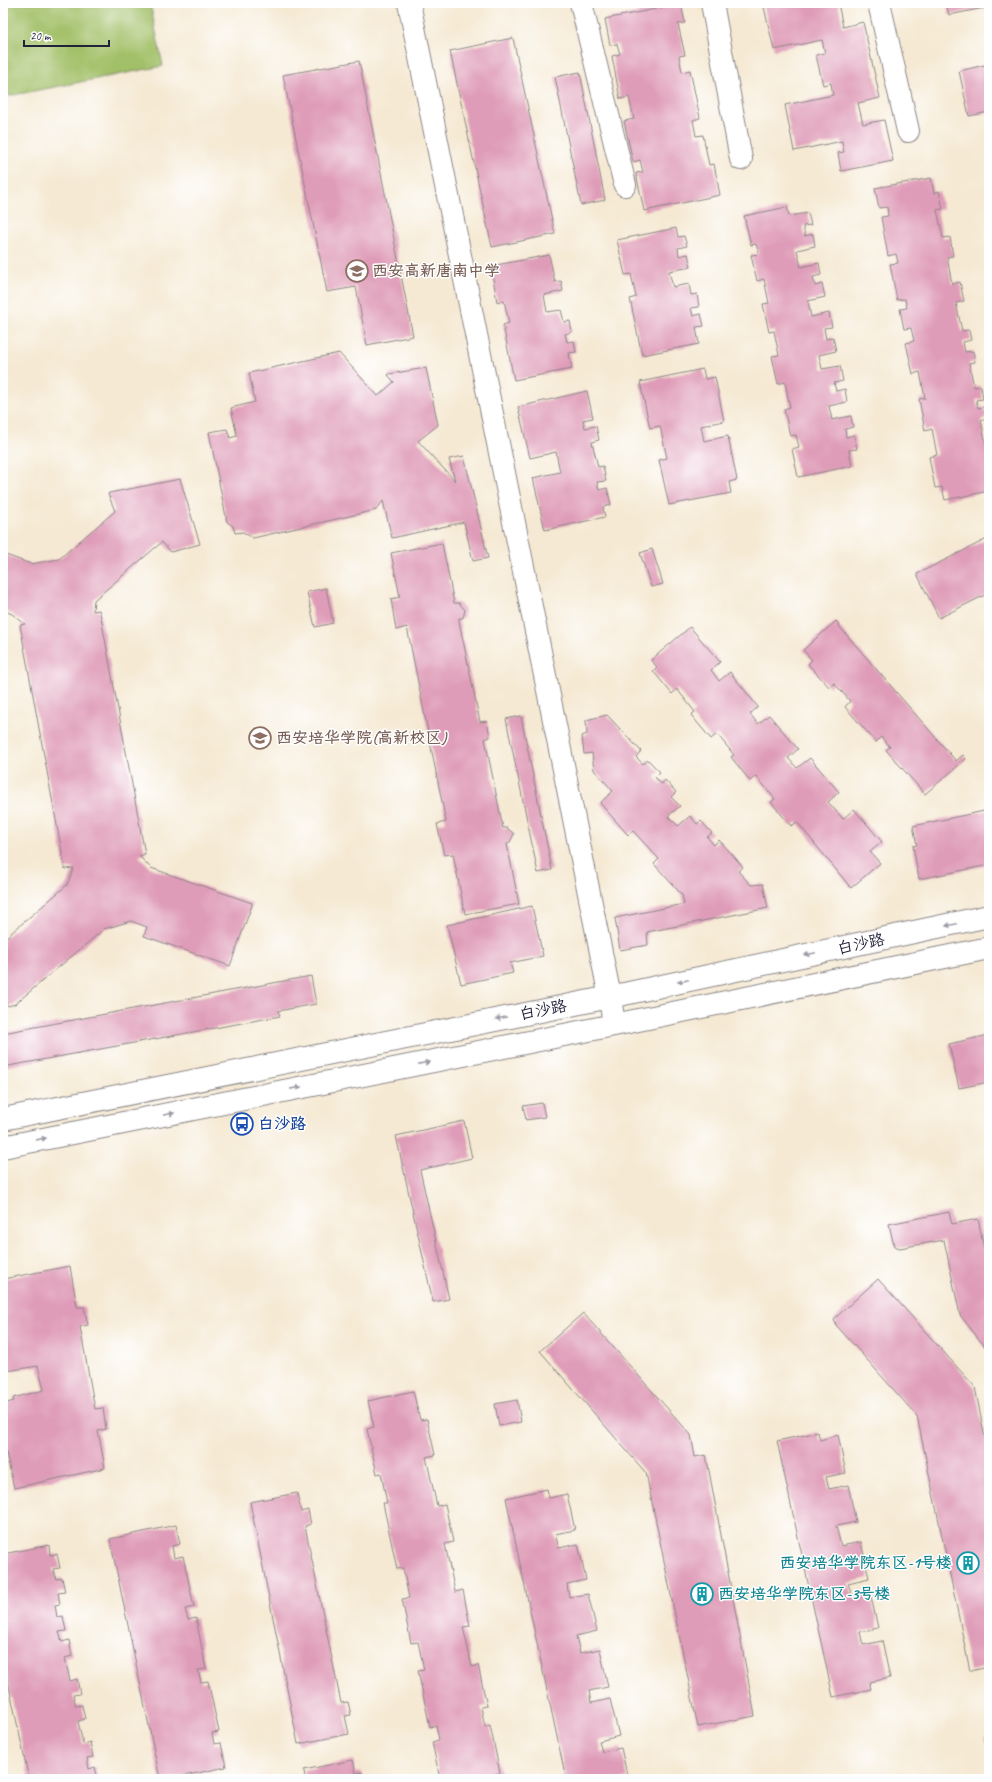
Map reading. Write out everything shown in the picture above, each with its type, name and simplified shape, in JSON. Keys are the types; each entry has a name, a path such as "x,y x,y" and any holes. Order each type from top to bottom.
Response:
{"street":[{"path":"409,3 610,996 614,1025"},
{"path":"581,3 625,185"},
{"path":"712,3 741,159"},
{"path":"879,3 908,131"},
{"name":"白沙路","path":"3,1118 610,996 989,916"},
{"name":"白沙路","path":"3,1146 614,1025 989,948"}],"green space":[{"path":"3,3 150,3 163,66 3,97"}],"building":[{"path":"783,3 838,3 843,27 863,22 880,98 858,103 863,124 884,120 893,161 841,171 838,153 844,152 842,141 794,151 785,105 833,95 831,83 823,85 816,55 825,53 822,40 774,50 764,7"},
{"path":"946,3 989,3 989,7 949,15"},
{"path":"681,4 685,23 678,24 685,55 679,56 682,72 690,70 700,118 693,120 696,136 703,135 709,165 714,164 720,195 644,211 636,173 643,172 640,160 633,162 624,121 634,119 629,97 620,99 612,56 620,54 617,44 610,45 605,19"},
{"path":"513,38 555,234 492,247 450,51"},
{"path":"359,61 413,336 367,345 356,287 327,292 283,75"},
{"path":"989,64 989,112 969,116 959,71"},
{"path":"580,72 605,200 581,205 555,77"},
{"path":"931,178 934,193 939,191 943,209 937,210 943,238 950,237 953,256 947,257 952,284 960,282 964,301 956,303 962,331 969,330 971,340 963,342 965,352 973,351 975,362 969,363 974,387 981,386 983,399 976,400 978,408 984,407 986,418 981,420 986,445 989,444 989,455 987,456 989,465 989,491 945,500 942,487 935,488 929,457 937,455 932,429 925,431 919,399 925,398 920,372 913,374 906,343 914,341 911,328 904,329 900,309 907,308 905,299 897,300 890,264 898,263 896,254 888,256 881,217 888,216 887,207 879,208 875,188"},
{"path":"787,207 789,216 808,213 811,225 803,226 805,236 813,234 815,246 797,250 801,267 819,263 821,275 813,277 815,286 822,284 825,297 808,301 811,317 829,313 832,327 824,328 826,339 833,337 836,351 819,355 822,369 840,366 843,381 834,383 836,391 845,389 847,402 829,406 832,420 851,416 853,427 845,429 846,437 854,435 857,449 849,450 852,466 798,477 792,449 799,447 796,435 790,436 784,409 790,407 785,382 778,384 772,356 779,355 774,331 769,332 763,304 769,303 764,279 757,281 751,255 759,254 756,244 751,245 744,216"},
{"path":"676,228 678,237 684,236 687,246 678,248 679,256 688,254 691,267 669,271 673,287 689,284 691,295 697,294 699,307 691,308 693,316 701,314 704,326 696,327 699,344 642,355 630,299 636,297 631,274 625,275 617,240"},
{"path":"549,255 555,282 561,281 563,291 544,295 547,312 561,310 564,322 570,321 572,332 565,334 567,342 574,341 576,352 569,353 572,369 514,380 503,325 509,323 504,301 497,302 491,266"},
{"path":"339,353 378,396 394,382 388,375 389,374 426,368 438,425 418,441 455,481 449,459 464,456 488,558 473,561 464,522 392,538 383,501 376,510 253,538 243,532 235,533 233,526 227,522 209,432 227,429 230,438 237,436 231,408 255,402 249,373"},
{"path":"703,369 705,379 715,377 724,421 701,426 704,441 728,436 737,480 729,482 731,493 669,505 659,460 667,458 660,426 650,428 640,382"},
{"path":"587,391 593,418 583,420 585,428 596,426 599,440 592,442 598,467 603,466 606,481 597,482 599,490 607,488 611,505 603,507 605,517 545,530 533,478 560,472 556,452 530,458 518,407"},
{"path":"180,479 200,544 171,552 162,542 94,600 93,611 99,610 100,612 145,854 139,856 151,868 252,903 252,905 230,966 144,936 147,927 131,921 104,929 15,1004 8,1006 3,999 3,940 67,885 74,868 65,869 20,625 25,624 12,614 3,610 3,554 31,564 59,559 115,511 108,494 109,493"},
{"path":"989,538 989,593 939,618 917,574"},
{"path":"442,543 454,603 459,603 465,610 463,618 459,618 459,621 480,722 487,721 490,737 485,739 503,828 507,828 514,834 510,842 507,844 519,904 465,914 453,854 444,855 437,824 446,822 407,627 396,630 391,599 400,597 391,553"},
{"path":"652,549 663,584 651,587 640,553"},
{"path":"326,588 333,623 315,627 307,592"},
{"path":"836,621 956,761 963,755 966,759 925,794 886,750 890,747 881,737 876,742 845,707 850,701 834,683 829,687 808,664 812,660 803,650"},
{"path":"690,627 720,662 711,670 719,681 730,672 758,707 750,714 758,724 769,715 798,749 788,758 797,768 810,758 839,792 828,802 843,819 854,809 882,842 870,852 880,863 851,888 797,822 791,826 771,802 775,799 756,776 750,781 731,757 734,755 717,734 711,739 691,715 695,712 677,689 672,694 653,671 657,667 651,660"},
{"path":"607,715 641,751 636,757 643,764 648,760 660,772 655,777 657,780 662,784 665,780 676,792 671,797 680,806 668,816 678,826 690,816 697,824 701,821 712,833 707,837 714,845 719,840 730,852 743,867 738,871 751,885 763,884 768,908 647,932 648,945 620,950 615,918 684,904 682,895 654,864 659,859 633,831 628,835 600,803 613,791 594,770 592,753 584,754 582,736 587,734 586,720"},
{"path":"521,716 552,870 538,873 506,719"},
{"path":"989,810 989,865 919,879 913,846 917,845 913,826"},
{"path":"532,906 543,956 510,963 513,973 461,984 447,925"},
{"path":"311,976 316,1004 278,1011 280,1016 3,1067 3,1033"},
{"path":"989,1035 989,1082 959,1088 949,1044"},
{"path":"542,1103 545,1117 526,1120 523,1106"},
{"path":"464,1121 472,1158 420,1170 449,1299 433,1302 396,1136"},
{"path":"949,1212 952,1224 978,1219 989,1274 989,1346 985,1347 960,1315 944,1240 900,1248 894,1246 889,1224"},
{"path":"70,1266 77,1307 84,1307 88,1325 80,1327 95,1409 103,1408 106,1429 98,1431 105,1468 14,1488 3,1439 3,1404 14,1401 13,1398 44,1390 38,1366 7,1371 5,1365 3,1365 3,1279"},
{"name":"西安培华学院东区-1号楼","path":"878,1279 975,1387 989,1459 989,1667 970,1671 917,1416 836,1325 834,1319"},
{"name":"西安培华学院东区-3号楼","path":"583,1313 691,1435 695,1457 706,1455 755,1716 698,1727 646,1473 540,1351"},
{"path":"413,1391 420,1420 427,1419 435,1455 426,1457 437,1506 445,1504 453,1542 445,1544 455,1592 463,1590 470,1626 463,1627 472,1667 478,1665 487,1706 481,1707 485,1727 490,1725 500,1773 470,1779 440,1779 432,1742 439,1740 436,1725 430,1727 418,1671 424,1670 418,1642 411,1643 402,1599 409,1598 403,1568 397,1569 383,1503 387,1503 381,1473 377,1474 367,1429 374,1427 368,1401"},
{"path":"517,1400 521,1422 499,1426 495,1404"},
{"path":"818,1432 820,1440 838,1435 846,1473 826,1477 829,1489 848,1485 856,1522 836,1526 841,1546 861,1542 869,1578 848,1583 852,1596 870,1592 878,1628 860,1632 863,1645 882,1641 890,1678 869,1682 871,1689 833,1697 777,1441"},
{"path":"547,1489 549,1498 567,1494 575,1530 555,1534 559,1548 578,1544 586,1580 567,1584 569,1597 588,1594 597,1631 576,1636 580,1653 600,1649 608,1687 589,1691 591,1703 610,1699 619,1736 599,1741 602,1752 621,1748 628,1779 566,1779 506,1498"},
{"path":"297,1493 301,1512 308,1510 311,1524 305,1526 341,1703 348,1702 351,1715 345,1716 349,1734 298,1744 250,1502"},
{"path":"176,1525 180,1544 172,1546 174,1558 183,1556 194,1607 185,1609 188,1620 196,1618 206,1669 198,1670 201,1682 208,1681 219,1732 212,1733 214,1744 221,1743 226,1767 169,1779 160,1779 110,1539"},
{"path":"49,1545 50,1555 57,1554 60,1568 53,1569 56,1579 62,1578 65,1592 58,1593 60,1604 55,1605 57,1617 63,1616 66,1631 59,1632 62,1642 69,1640 72,1656 65,1658 70,1681 77,1679 80,1694 73,1695 76,1706 82,1705 85,1719 78,1721 83,1744 90,1742 93,1757 87,1758 89,1769 95,1767 98,1779 29,1779 3,1658 3,1554"},
{"path":"989,1735 989,1747 983,1740"},
{"path":"353,1760 356,1773 362,1772 363,1779 305,1779 304,1770"}],"place":[{"name":"西安高新唐南中学","path":"357,271"},
{"name":"西安培华学院(高新校区)","path":"260,738"},
{"name":"白沙路","path":"242,1124"},
{"name":"西安培华学院东区-1号楼","path":"968,1563"},
{"name":"西安培华学院东区-3号楼","path":"702,1594"}]}
